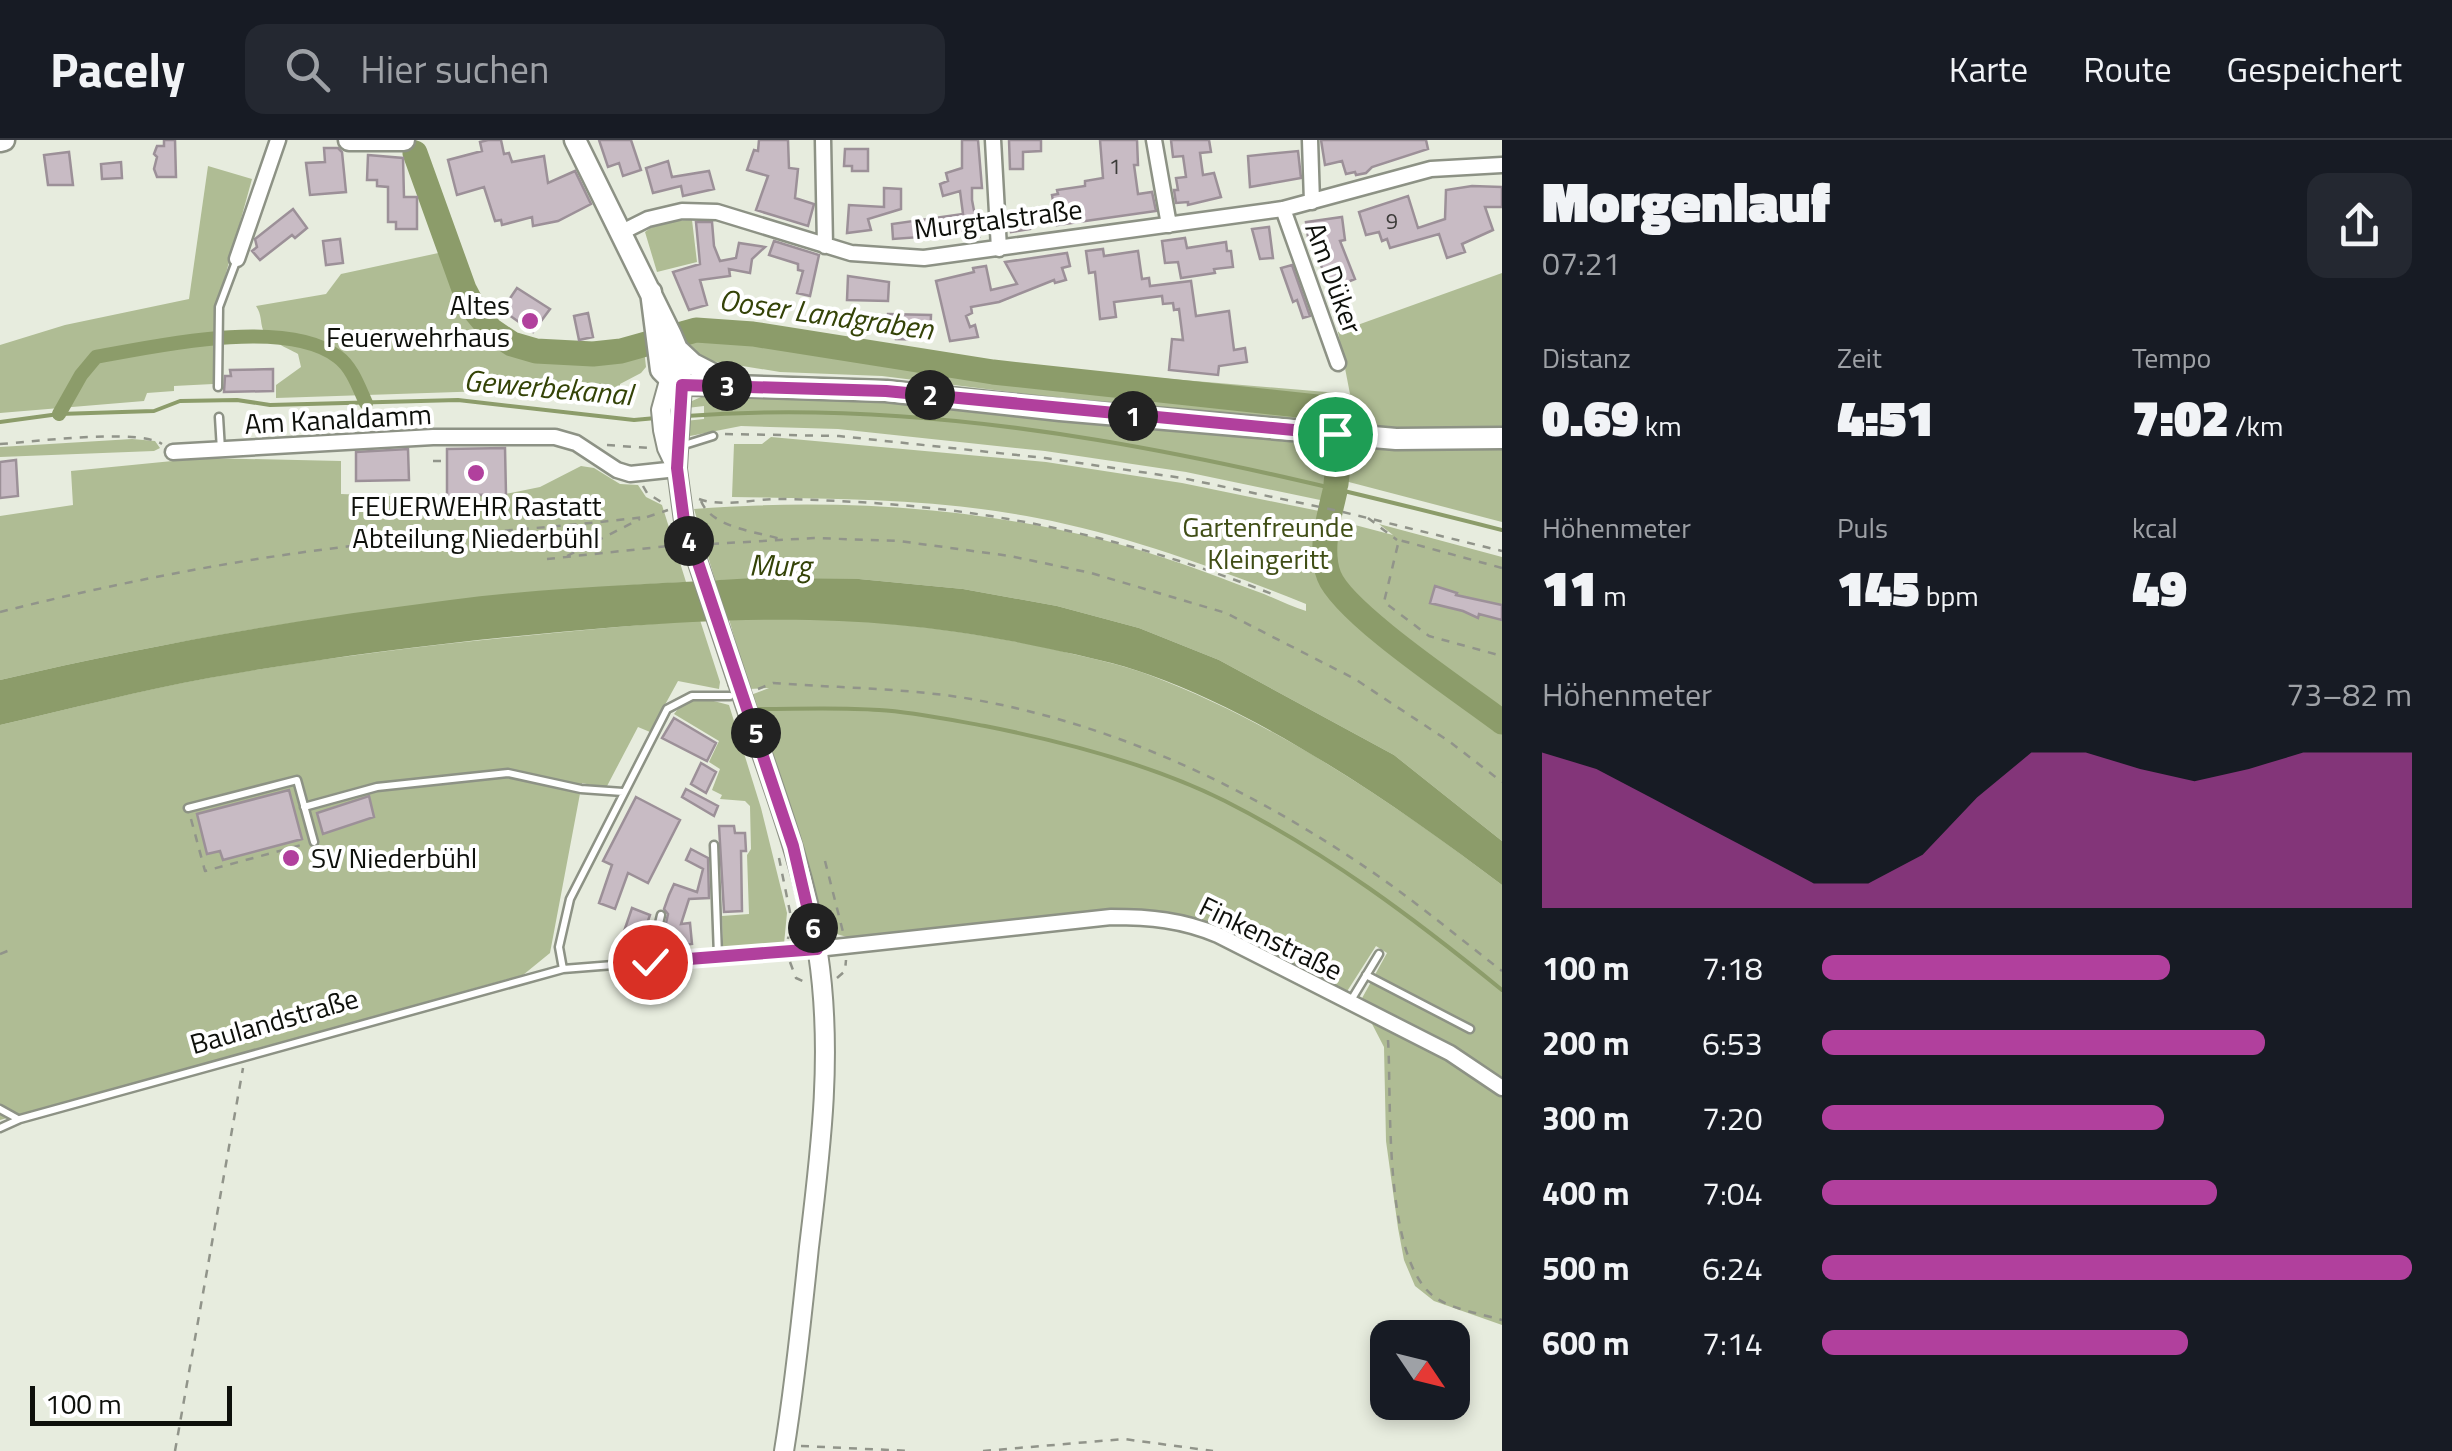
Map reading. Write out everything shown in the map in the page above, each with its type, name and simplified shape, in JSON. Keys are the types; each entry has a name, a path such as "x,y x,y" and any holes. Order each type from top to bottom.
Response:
{"main road":[{"path":"350,140 404,140"},
{"path":"575,140 651,292 665,342 660,370 675,383 886,391 1340,434 1447,440 1502,438"},
{"path":"665,342 703,370 737,386"}],"street":[{"path":"237,259 278,140"},
{"path":"823,140 824,246"},
{"path":"994,140 999,250"},
{"path":"1154,140 1169,225"},
{"path":"1310,140 1312,202"},
{"name":"Murgtalstraße","path":"622,232 648,218 682,211 717,212 824,246 882,257 924,258 1283,209 1431,169 1502,165"},
{"name":"Am Düker","path":"1283,209 1338,363"},
{"path":"675,383 661,410 673,439 677,468 674,515 793,846 817,949 827,1055 824,1123 784,1448"},
{"path":"673,439 681,410 675,383"},
{"name":"Am Kanaldamm","path":"172,452 556,437 576,443 616,470 642,475"},
{"path":"642,475 677,468"},
{"name":"Finkenstraße","path":"817,949 1112,917 1182,922 1218,935 1450,1053 1502,1088"}],"lane":[{"path":"218,388 218,307 237,259"},
{"path":"219,417 221,450"},
{"path":"673,439 714,436"},
{"path":"563,968 559,946 570,899 667,709 692,696 737,692"},
{"path":"304,808 377,787 508,773 581,789 623,792"},
{"path":"188,808 297,780 314,842"},
{"path":"714,846 718,956"},
{"path":"650,962 661,915"},
{"name":"Baulandstraße","path":"0,1128 563,968 817,949"},
{"path":"1349,1003 1379,954"},
{"path":"1366,975 1470,1029"},
{"path":"0,1109 20,1120"}],"path":[{"path":"714,436 741,432 839,436 1044,458 1182,478 1502,551"},
{"path":"0,444 120,437 156,440 172,452"},
{"path":"605,445 638,448"},
{"path":"433,461 446,461"},
{"path":"642,475 646,494 662,501 674,515"},
{"path":"689,492 700,500 708,514 723,522 782,540"},
{"path":"700,500 872,503 1040,523 1147,548 1272,594"},
{"path":"0,612 257,558 412,539 674,515"},
{"path":"564,557 645,517"},
{"path":"1368,518 1398,540 1502,568"},
{"path":"705,544 814,538 899,542 1010,556 1091,573 1226,614 1355,680 1450,742 1502,782"},
{"path":"1398,540 1384,602 1429,636 1502,656"},
{"path":"547,559 686,545"},
{"path":"737,692 774,683 902,691 972,699 1083,726 1235,788 1369,870 1502,971"},
{"path":"188,808 205,871 314,842"},
{"path":"825,861 846,944"},
{"path":"0,954 10,950"},
{"path":"1388,1023 1389,1142 1410,1264 1436,1298 1502,1320"},
{"path":"175,1451 244,1058"},
{"path":"983,1451 1124,1440 1214,1451"},
{"path":"784,1448 912,1451"}],"green space":[{"path":"208,166 252,179 215,313 213,384 174,386 174,391 147,393 144,401 0,413 0,345 65,325 189,299"},
{"path":"692,220 697,262 657,272 645,232 661,224"},
{"path":"443,252 471,317 501,346 562,360 606,358 644,349 646,367 620,384 620,394 626,402 622,406 611,402 588,404 568,395 521,390 276,398 276,385 301,367 298,354 263,330 256,306 326,294 341,274"},
{"path":"1502,273 1502,427 1402,430 1035,395 882,376 780,372 705,360 685,341 678,327 714,322 865,343 958,361 1350,394 1338,332"},
{"path":"701,397 865,398 1329,446 1325,501 1186,472 1045,451 838,429 741,426 685,437 685,421 704,419 704,406 687,408"},
{"path":"771,437 1046,462 1182,483 1324,512 1323,567 1341,601 1352,614 1502,727 1502,841 1394,755 1219,660 1139,628 1057,606 963,589 859,579 715,580 694,509 808,504 866,506 981,516 1094,538 1178,562 1306,611 1306,604 1207,566 1106,534 1037,518 923,503 732,497 734,444 762,444"},
{"path":"155,441 160,448 0,457 0,447"},
{"path":"1502,445 1502,522 1345,481 1352,447"},
{"path":"203,458 341,461 341,494 417,497 505,494 540,487 581,466 594,468 620,484 638,485 646,497 662,505 686,582 513,595 341,616 170,644 0,680 0,516 73,505 71,471"},
{"name":"Gartenfreunde Kleingeritt","path":"1332,519 1393,535 1379,524 1502,557 1502,718 1350,599 1331,561"},
{"path":"786,617 889,623 956,632 1057,650 1128,668 1244,717 1378,796 1502,885 1502,1077 1450,1044 1361,1000 1387,953 1376,946 1346,993 1199,920 1169,912 1127,910 847,937 826,931 796,824 748,696 769,688 749,689 729,619"},
{"name":"SV Niederbühl","path":"700,620 719,689 678,681 650,732 638,727 606,788 582,783 550,953 523,975 0,1120 0,725 269,668 453,643"},
{"path":"702,698 729,705 761,808 787,913 784,944 723,948 722,916 749,914 750,806 745,801 720,799 722,795 712,790 720,769 709,762 719,741 674,714 684,701"},
{"path":"1370,1020 1438,1053 1502,1096 1502,1325 1434,1301 1415,1286 1404,1260 1386,1141 1384,1047"}],"shaded area":[{"path":"755,578 859,579 963,589 1057,606 1139,628 1219,660 1394,755 1502,841 1502,885 1333,767 1195,693 1100,660 994,638 886,624 729,621 514,636 361,654 209,678 0,725 0,680 168,644 488,596"}],"building":[{"path":"164,140 175,140 176,177 157,177 154,169 154,154 157,146 164,146"},
{"path":"501,140 504,154 509,153 512,162 544,156 548,183 575,171 591,204 558,221 533,226 532,217 502,225 501,220 495,221 484,187 457,195 448,160 482,151 480,142"},
{"path":"599,140 631,140 641,170 623,176 619,163 608,167"},
{"path":"759,140 788,140 789,168 798,169 795,198 814,204 808,226 756,210 768,176 747,170 754,150 758,151"},
{"path":"962,140 978,140 982,188 972,188 972,200 979,237 963,239 962,234 893,239 892,224 963,214 960,191 943,196 940,184 948,181 946,173 962,168"},
{"path":"1009,140 1041,140 1041,151 1023,152 1023,169 1010,169"},
{"path":"1100,140 1137,140 1138,165 1134,165 1138,194 1152,192 1156,211 1057,225 1052,195 1058,194 1057,190 1085,186 1085,181 1103,178"},
{"path":"1171,140 1209,140 1211,152 1200,153 1203,175 1214,173 1221,197 1188,205 1176,203 1176,178 1186,177 1183,156 1173,157"},
{"path":"1321,140 1426,140 1428,149 1356,175 1346,174 1342,161 1325,165"},
{"path":"324,148 338,148 342,152 346,192 310,195 306,163 325,162"},
{"path":"845,149 868,149 868,171 852,171 852,166 844,166"},
{"path":"1298,151 1301,178 1250,187 1248,156"},
{"path":"69,152 73,185 48,185 44,155"},
{"path":"368,155 403,158 404,197 417,197 417,229 396,229 396,222 388,222 388,187 377,186 377,180 367,180"},
{"path":"668,161 672,177 709,171 714,189 683,196 681,186 653,193 646,168"},
{"path":"121,162 122,178 102,179 101,164"},
{"path":"1502,187 1502,207 1485,207 1493,230 1462,244 1465,252 1447,258 1439,234 1390,248 1379,232 1366,235 1359,212 1408,196 1418,228 1445,219 1446,190"},
{"path":"884,188 901,189 901,209 868,219 871,230 847,233 849,205 884,207"},
{"path":"293,209 307,228 260,260 252,251 257,247 255,239"},
{"path":"1027,209 1030,229 1011,232 1008,212"},
{"path":"1342,217 1345,240 1340,241 1355,279 1330,289 1313,244 1309,245 1306,222"},
{"path":"696,222 712,222 720,261 736,258 739,243 765,247 752,259 750,273 729,269 730,276 700,280 707,305 689,310 673,272 700,264"},
{"path":"1269,227 1273,258 1260,259 1252,229"},
{"path":"1185,238 1187,248 1226,242 1233,267 1181,278 1178,262 1165,263 1162,241"},
{"path":"340,239 343,263 326,265 323,241"},
{"path":"774,241 819,255 810,296 797,293 803,271 798,270 798,264 769,255"},
{"path":"1103,249 1104,256 1138,251 1142,279 1149,278 1150,286 1191,281 1196,316 1229,311 1234,350 1245,348 1247,362 1219,366 1218,375 1169,370 1172,339 1183,340 1179,309 1174,310 1173,303 1163,304 1162,296 1114,302 1116,317 1100,319 1095,272 1089,273 1086,251"},
{"path":"1067,253 1070,266 1062,268 1066,280 1054,280 999,302 971,307 972,313 966,316 970,327 975,325 978,337 950,341 936,281 986,266 991,290 1017,284 1005,262"},
{"path":"1292,265 1310,316 1303,318 1281,268"},
{"path":"848,276 889,282 888,301 847,300"},
{"name":"Altes Feuerwehrhaus","path":"517,288 550,309 533,332 502,310"},
{"path":"588,313 593,337 579,340 574,316"},
{"path":"888,314 931,315 930,340 896,339 896,330 887,330"},
{"path":"273,369 273,391 224,392 225,376 231,376 230,370"},
{"name":"FEUERWEHR Rastatt Abteilung Niederbühl","path":"505,448 506,494 447,496 447,449"},
{"path":"408,449 409,480 356,481 356,452"},
{"path":"16,460 18,496 0,498 0,462"},
{"path":"1435,586 1502,605 1502,620 1479,614 1478,618 1430,603"},
{"path":"674,718 716,743 707,761 662,738"},
{"path":"701,763 716,772 706,793 691,784"},
{"path":"686,789 718,806 714,816 682,797"},
{"path":"289,790 302,839 223,860 220,851 207,854 197,814"},
{"path":"369,796 374,817 323,834 317,813"},
{"path":"636,797 680,820 648,883 628,873 615,909 599,903 612,865 603,861"},
{"path":"719,826 734,826 735,833 745,833 746,851 741,851 742,911 724,912"},
{"path":"691,849 708,858 709,898 689,899 681,924 690,923 692,944 667,947 663,937 668,914 664,909 674,884 697,892 703,869 686,860"},
{"path":"632,908 650,915 636,956 618,949"}],"waterway":[{"name":"Ooser Landgraben","path":"415,153 464,289 491,330 512,344 536,351 593,354 621,351 696,330 753,334 993,372 1317,407 1339,431 1336,484"},
{"path":"59,414 96,357 220,338 287,339 315,345 343,361 366,403"},
{"name":"Gewerbekanal","path":"0,422 59,414 154,411 180,401 237,400 270,405 458,400 634,420 656,418"},
{"name":"Gewerbekanal","path":"686,416 789,412 995,425 1200,459 1502,530"},
{"path":"1335,491 1325,555 1329,576 1339,592 1380,631 1502,722"},
{"path":"757,709 864,709 932,716 1077,747 1168,776 1225,801 1334,864 1502,990"}],"place":[{"name":"Altes Feuerwehrhaus","path":"530,321"},
{"name":"FEUERWEHR Rastatt Abteilung Niederbühl","path":"476,473"},
{"name":"SV Niederbühl","path":"291,858"}],"route":[{"path":"650,962 817,949 793,846 684,521 677,468 682,385 886,391 1335,434"}],"water label":[{"name":"Murg","path":"780,566"}]}
